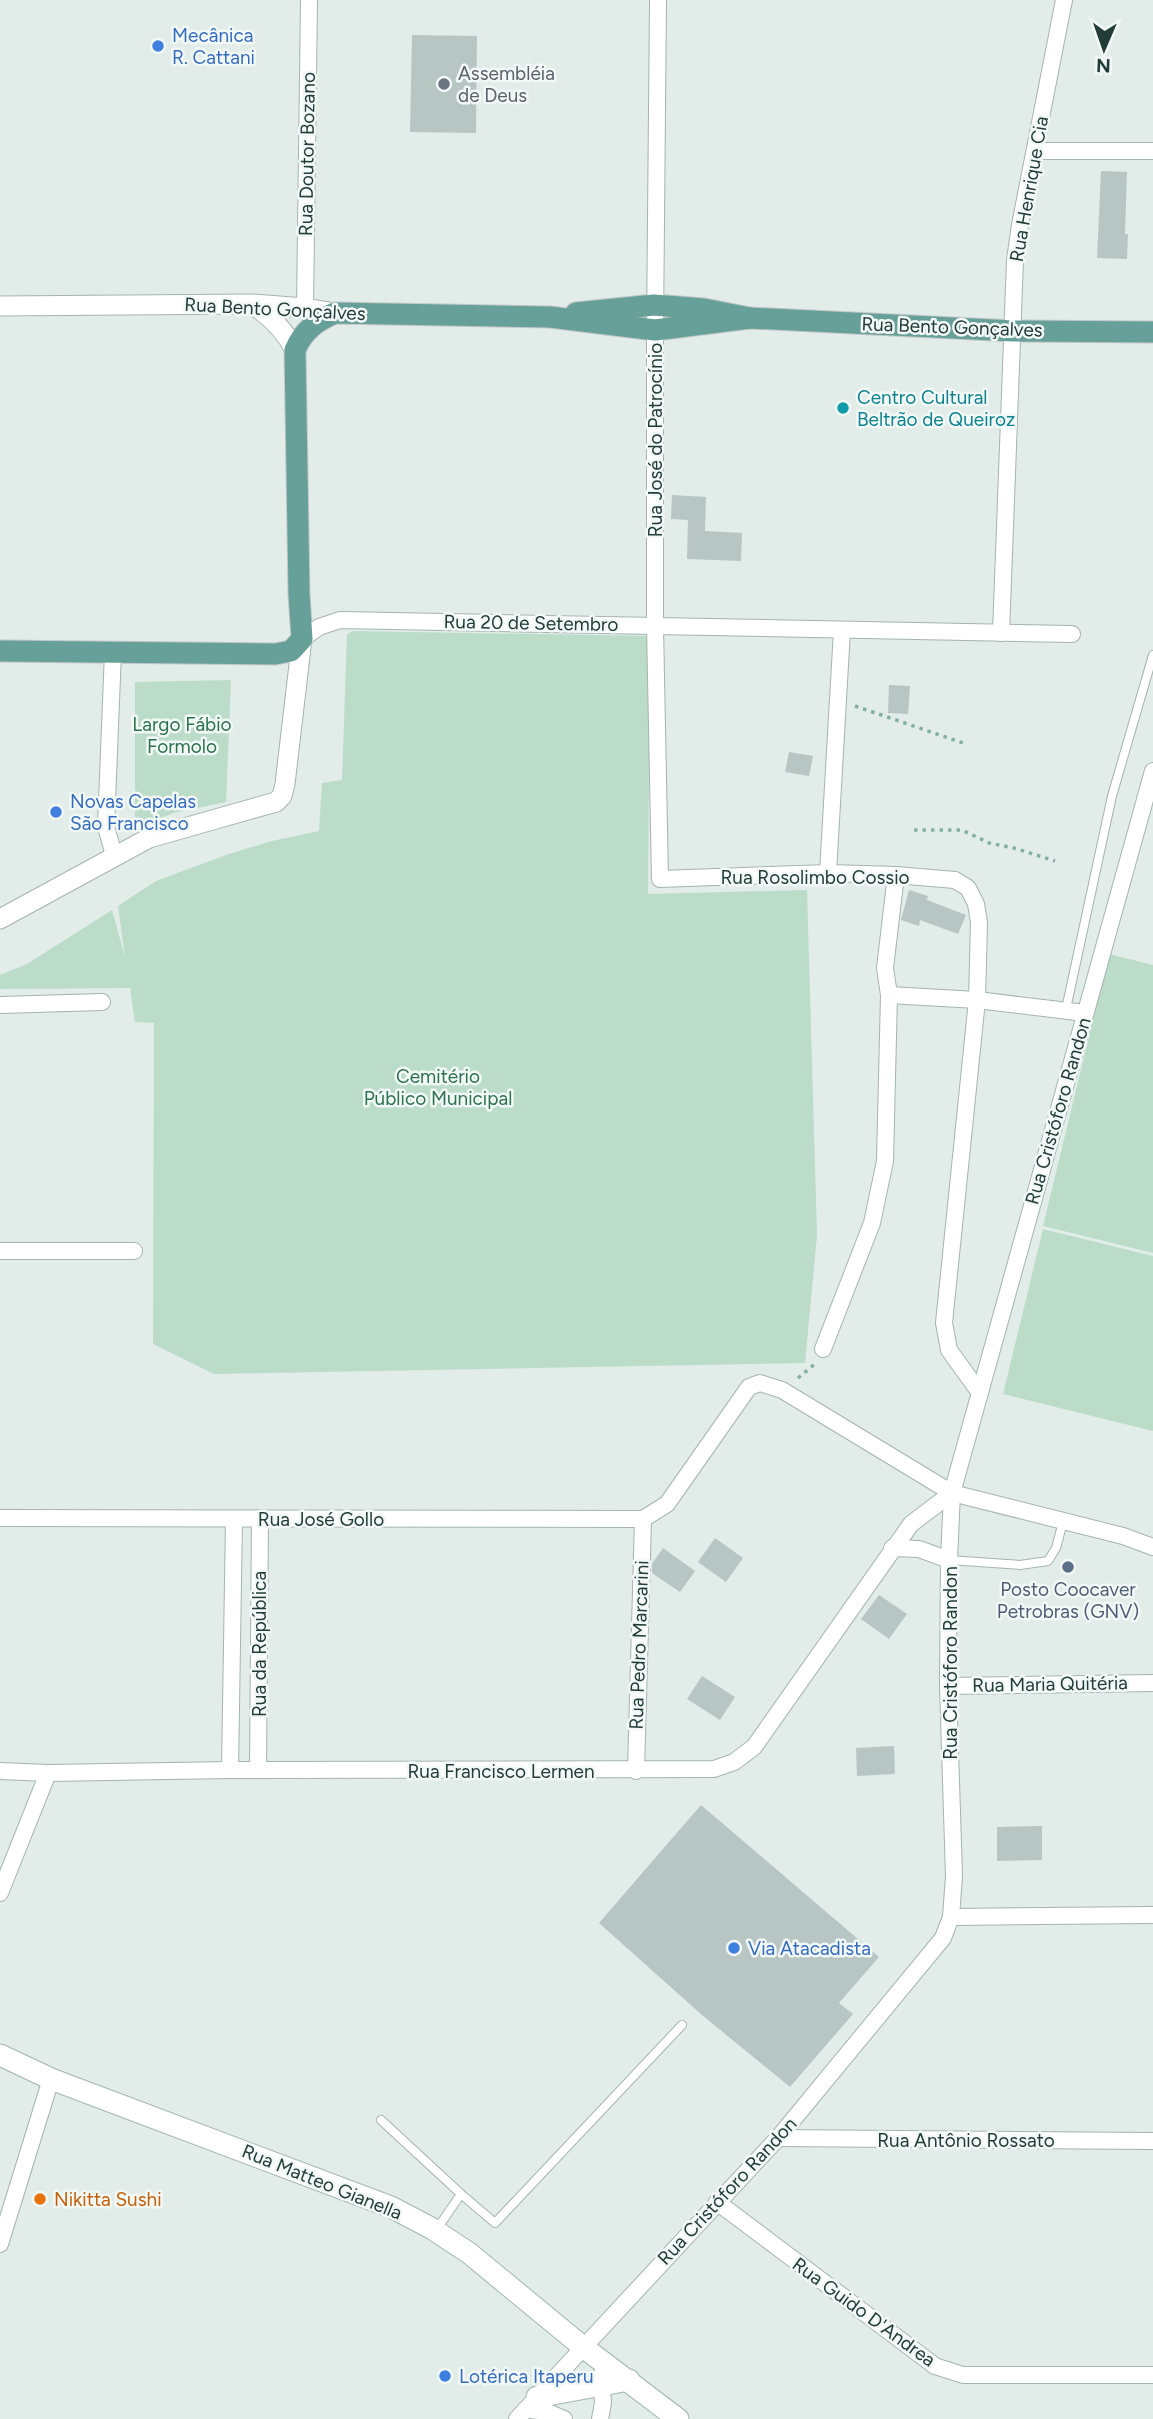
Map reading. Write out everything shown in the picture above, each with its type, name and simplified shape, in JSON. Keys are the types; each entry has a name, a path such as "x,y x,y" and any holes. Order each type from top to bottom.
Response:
{"main road":[{"name":"Rua Bento Gonçalves","path":"550,317 654,305 704,309 750,318 1013,331 1153,332"},
{"name":"Rua Bento Gonçalves","path":"335,313 550,317 654,330 750,318"},
{"path":"302,639 295,350 302,335 323,318 335,313"},
{"name":"Rua 20 de Setembro","path":"0,650 275,654 291,651 302,639"},
{"name":"Rua Matteo Gianella","path":"0,2055 51,2079 342,2186 391,2207 469,2253 591,2353 678,2419"},
{"path":"527,2408 629,2380"}],"street":[{"name":"Rua Doutor Bozano","path":"305,308 309,0"},
{"name":"Rua José do Patrocínio","path":"658,0 654,330 655,626 660,879"},
{"name":"Rua Henrique Cia","path":"1001,633 1015,260 1064,0"},
{"path":"1035,151 1153,152"},
{"name":"Rua Bento Gonçalves","path":"0,306 252,304 335,313"},
{"path":"252,304 276,323 288,336 295,350"},
{"name":"Rua 20 de Setembro","path":"302,639 318,627 340,620 1072,634"},
{"path":"828,873 842,630"},
{"path":"0,919 149,838 276,803 282,796 285,784 302,639"},
{"path":"113,652 106,827 114,855"},
{"name":"Rua Cristóforo Randon","path":"527,2408 591,2353 717,2202 778,2138 943,1938 951,1917 954,1875 947,1686 953,1493 1153,771"},
{"name":"Rua Rosolimbo Cossio","path":"660,879 828,873 956,880 968,888 976,904 979,922 977,1000"},
{"path":"823,1349 872,1223 884,1161 889,995 885,968 896,875"},
{"path":"889,995 977,1000 1085,1013"},
{"path":"977,1000 944,1323 949,1350 980,1393"},
{"path":"0,1005 102,1002"},
{"path":"0,1251 134,1251"},
{"path":"643,1520 667,1504 749,1387 760,1383 782,1391 953,1493 1123,1535 1153,1548"},
{"name":"Rua Francisco Lermen","path":"0,1771 48,1773 714,1769 734,1762 754,1747 892,1548 911,1524 953,1493"},
{"name":"Rua José Gollo","path":"0,1518 643,1520"},
{"name":"Rua da República","path":"230,1770 234,1518"},
{"name":"Rua da República","path":"258,1770 260,1518"},
{"name":"Rua Pedro Marcarini","path":"636,1771 643,1520"},
{"path":"892,1548 919,1549 949,1560"},
{"name":"Rua Maria Quitéria","path":"947,1686 1153,1683"},
{"path":"0,1893 48,1773"},
{"path":"951,1917 1153,1914"},
{"path":"0,2244 51,2079"},
{"name":"Rua Antônio Rossato","path":"778,2138 1153,2141"},
{"name":"Rua Guido D'Andrea","path":"717,2202 935,2366 947,2371 963,2375 1153,2375"},
{"path":"591,2353 601,2386 603,2403 600,2419"},
{"path":"527,2408 564,2419"}],"lane":[{"path":"1066,1009 1112,796 1153,655"},
{"path":"949,1560 1020,1564 1048,1561 1056,1548 1063,1522"},
{"path":"381,2120 495,2223 682,2025"},
{"path":"435,2231 461,2194"}],"path":[{"path":"837,699 963,743"},
{"path":"914,830 962,830 989,843 1055,861"},
{"path":"782,1391 815,1364 823,1349"}],"green space":[{"name":"Cemitério Público Municipal","path":"352,631 650,636 648,894 807,890 817,1235 805,1363 214,1374 153,1344 154,1023 135,1022 130,988 0,989 0,975 27,964 112,910 125,957 118,906 156,881 229,854 319,831 322,783 342,780 347,635"},
{"name":"Largo Fábio Formolo","path":"231,680 226,802 173,813 148,824 141,824 135,819 135,682"},
{"path":"1109,954 1153,965 1153,1253 1043,1226"},
{"path":"1043,1229 1153,1256 1153,1431 1003,1394"}],"building":[{"name":"Assembléia de Deus","path":"412,35 477,36 476,133 410,132"},
{"path":"1101,171 1127,172 1127,259 1097,258"},
{"path":"672,495 706,497 705,531 742,533 741,561 687,559 688,520 671,519"},
{"path":"889,685 910,686 908,714 888,713"},
{"path":"789,752 813,756 809,776 785,772"},
{"path":"909,890 928,896 927,900 966,915 958,934 920,920 919,926 901,920"},
{"path":"715,1538 743,1558 726,1582 698,1562"},
{"path":"663,1548 695,1571 680,1592 652,1573 652,1564"},
{"path":"879,1595 907,1614 889,1639 861,1619"},
{"path":"702,1676 735,1697 720,1720 687,1699"},
{"path":"894,1746 895,1774 857,1776 856,1748"},
{"path":"701,1805 879,1957 839,2003 853,2014 790,2087 702,2015 599,1923"},
{"path":"1042,1826 1042,1860 997,1861 997,1827"}],"place":[{"name":"Mecânica R. Cattani","path":"158,46"},
{"name":"Assembléia de Deus","path":"444,84"},
{"name":"Centro Cultural Beltrão de Queiroz","path":"843,408"},
{"name":"Novas Capelas São Francisco","path":"56,812"},
{"name":"Posto Coocaver Petrobras (GNV)","path":"1068,1567"},
{"name":"Via Atacadista","path":"734,1948"},
{"name":"Nikitta Sushi","path":"40,2199"},
{"name":"Lotérica Itaperu","path":"445,2376"}]}
